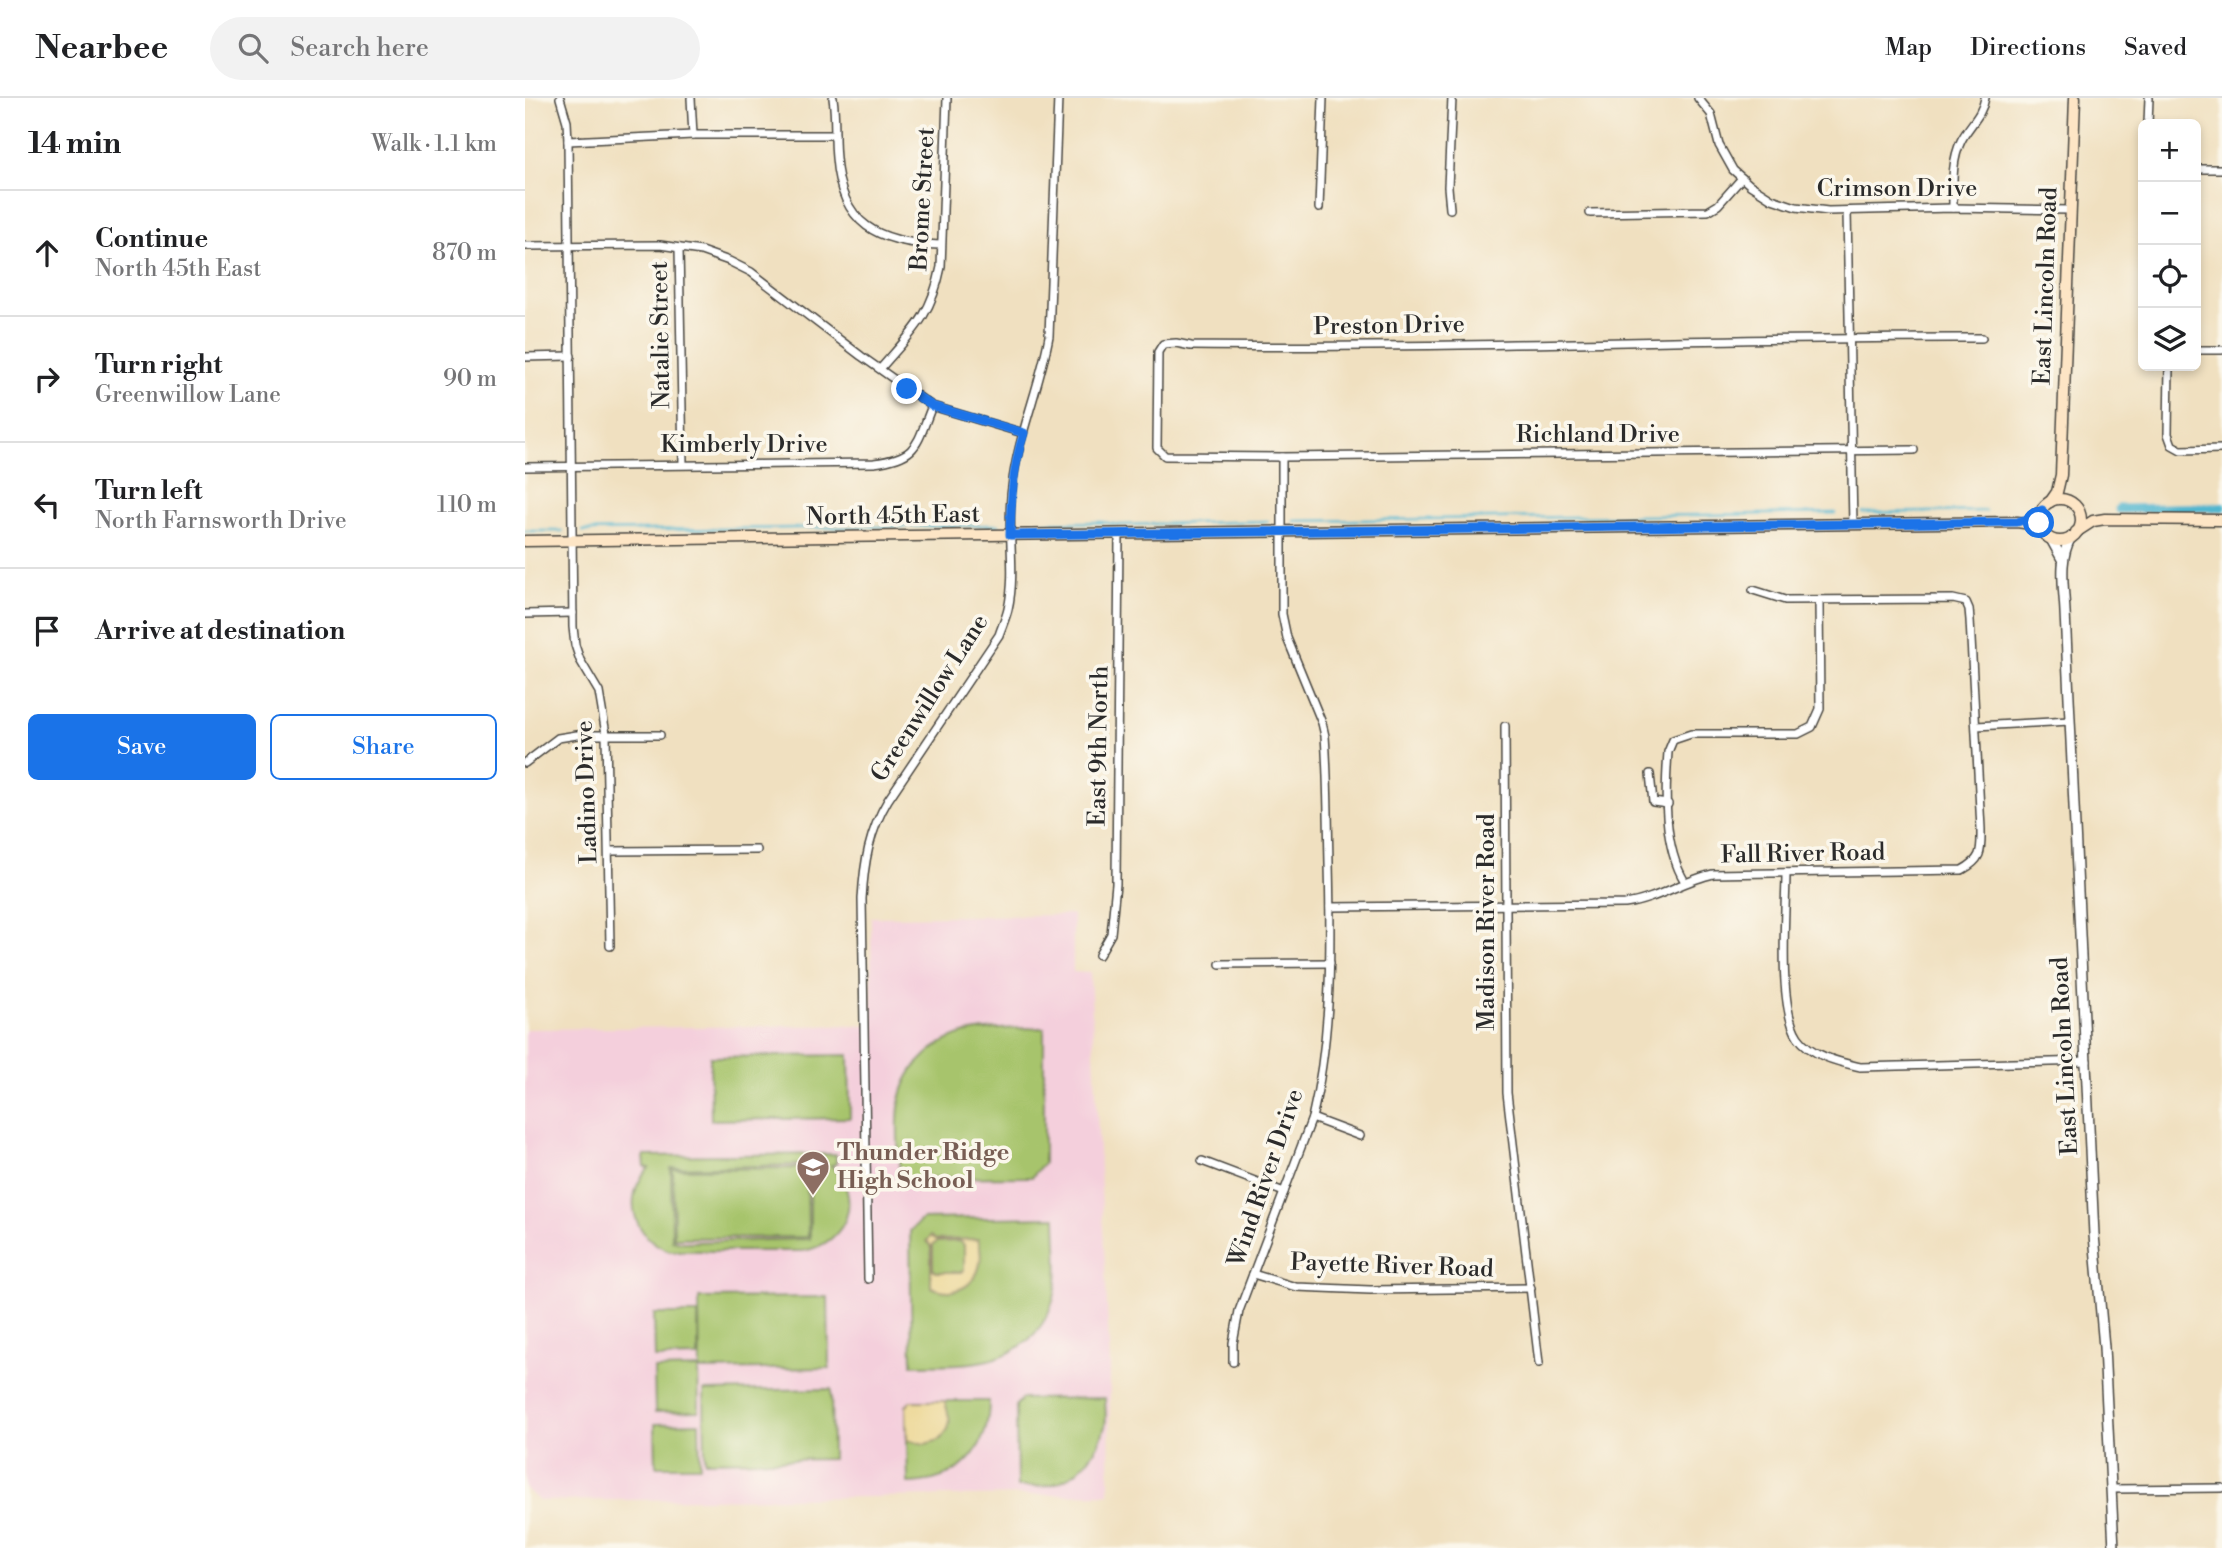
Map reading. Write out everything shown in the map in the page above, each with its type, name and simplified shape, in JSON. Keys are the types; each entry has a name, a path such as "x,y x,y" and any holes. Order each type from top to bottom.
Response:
{"main road":[{"name":"East Lincoln Road","path":"2050,502 2057,492 2061,475 2075,98"},
{"name":"East Lincoln Road","path":"2061,475 2073,504"},
{"path":"2105,519 2085,514 2073,504 2060,499 2050,502 2042,510 2039,523 2048,537 2058,540 2074,535 2093,521 2105,519 2222,520"},
{"path":"2073,504 2080,520 2074,535"},
{"name":"North 45th East","path":"2017,522 2031,518 2042,510"},
{"name":"North 45th East","path":"525,541 2017,522 2031,524 2048,537"}],"street":[{"name":"Ladino Drive","path":"560,98 569,141 573,613 575,645 580,660 599,692 606,734 610,946"},
{"path":"691,98 693,135"},
{"path":"833,98 836,114 837,175 851,211 860,222 886,237 903,242 940,245"},
{"name":"Brome Street","path":"881,368 916,328 931,304 941,267 947,98"},
{"name":"Greenwillow Lane","path":"868,1279 863,873 877,818 999,635 1008,610 1011,585 1011,490 1016,457 1044,368 1049,336 1058,98"},
{"path":"1319,208 1323,98"},
{"path":"1450,209 1448,187 1452,98"},
{"name":"Crimson Drive","path":"1698,98 1711,114 1719,145 1733,170 1772,199 1796,207 1828,211 1953,208 2069,210"},
{"path":"1953,208 1956,154 1962,138 1982,113 1985,98"},
{"path":"2148,119 2149,98"},
{"path":"569,141 693,135 835,135"},
{"path":"2201,169 2222,169"},
{"path":"1590,213 1708,211 1718,205 1742,178"},
{"path":"1847,211 1853,525"},
{"path":"525,246 679,247 720,257 751,272 932,406 1024,433"},
{"name":"Natalie Street","path":"679,247 683,464"},
{"path":"1850,338 1982,338"},
{"name":"Preston Drive","path":"1282,457 1165,456 1157,447 1158,361 1163,344 1298,347 1850,338"},
{"path":"2201,350 2222,350"},
{"path":"525,357 571,356"},
{"path":"2169,371 2168,434 2172,445 2181,450 2222,449"},
{"name":"Kimberly Drive","path":"525,467 874,463 896,460 915,447 932,406"},
{"name":"Richland Drive","path":"1282,457 1914,450"},
{"path":"1282,457 1282,614 1287,638 1325,736 1330,907"},
{"name":"East 9th North","path":"1099,955 1111,934 1116,884 1119,534"},
{"name":"East Lincoln Road","path":"2074,535 2066,547 2063,561 2094,1235 2104,1347 2114,1548"},
{"name":"East Lincoln Road","path":"2048,537 2060,552 2063,561"},
{"path":"1685,882 1671,850 1668,752 1673,740 1691,734 1798,734 1812,727 1819,709 1819,600 1785,600 1753,590"},
{"name":"Fall River Road","path":"1330,907 1625,904 1648,899 1685,882 1713,874 1962,870 1975,863 1981,849 1970,620 1966,602 1953,599 1819,600"},
{"path":"525,614 573,613"},
{"path":"1976,726 2070,721"},
{"name":"Madison River Road","path":"1505,726 1507,1093 1539,1363"},
{"path":"525,763 558,738 606,734 660,735"},
{"path":"1650,775 1653,802 1668,804"},
{"path":"609,851 757,850"},
{"path":"1786,873 1787,1003 1799,1040 1817,1053 1837,1062 1860,1066 2087,1062"},
{"name":"Wind River Drive","path":"1233,1362 1235,1326 1312,1118 1319,1088 1330,963 1330,907"},
{"path":"1220,964 1330,963"},
{"path":"1312,1118 1360,1136"},
{"path":"1202,1161 1284,1192"},
{"name":"Payette River Road","path":"1253,1274 1296,1287 1370,1290 1531,1288"},
{"path":"2112,1489 2222,1488"}],"shaded area":[{"name":"Thunder Ridge High School","path":"1073,915 1073,972 1090,973 1110,1365 1109,1494 539,1501 525,1488 525,1029 872,1025 871,917"}],"green space":[{"path":"1044,1028 1044,1163 1032,1177 900,1178 899,1107 906,1081 917,1064 935,1048 964,1034 995,1029"},
{"path":"849,1055 850,1118 711,1120 710,1057"},
{"path":"836,1154 836,1164 831,1165 847,1191 849,1204 846,1217 831,1239 803,1251 670,1251 647,1237 635,1216 635,1191 649,1168 645,1167 644,1156","holes":["810,1167 810,1239 672,1240 671,1168"]},
{"path":"807,1168 808,1237 674,1238 673,1169"},
{"path":"1056,1217 1056,1289 1050,1308 1037,1331 1010,1352 995,1358 963,1364 912,1365 910,1231 922,1219"},
{"path":"828,1297 829,1368 700,1370 699,1298"},
{"path":"654,1314 698,1314 698,1357 655,1358"},
{"path":"698,1368 699,1411 655,1412 654,1369"},
{"path":"831,1389 832,1459 705,1461 704,1391"},
{"path":"1105,1398 1105,1426 1098,1445 1085,1463 1060,1482 1017,1487 1016,1405 1022,1399"},
{"path":"911,1401 989,1401 984,1435 968,1461 942,1477 908,1483 906,1406"},
{"path":"699,1423 700,1466 656,1466 655,1424"}],"sand":[{"path":"931,1236 936,1240 978,1239 980,1263 972,1281 955,1290 944,1291 931,1287 931,1246 927,1241","holes":["960,1241 964,1245 964,1269 961,1272 937,1272 933,1269 933,1245 937,1242"]},
{"path":"911,1401 945,1401 950,1421 940,1440 925,1444 907,1440 906,1406"}],"waterway":[{"path":"2119,509 2222,507"},
{"path":"1863,513 1986,511"},
{"path":"1294,521 1835,513"},
{"path":"1027,523 1103,522 1119,525 1268,521"},
{"path":"583,531 999,525"},
{"path":"525,531 562,531"}],"place":[{"name":"Thunder Ridge High School","path":"813,1197"}],"route":[{"path":"907,389 932,406 1024,433 1016,457 1011,490 1010,535 2017,522 2031,518 2042,510 2039,523"}]}
